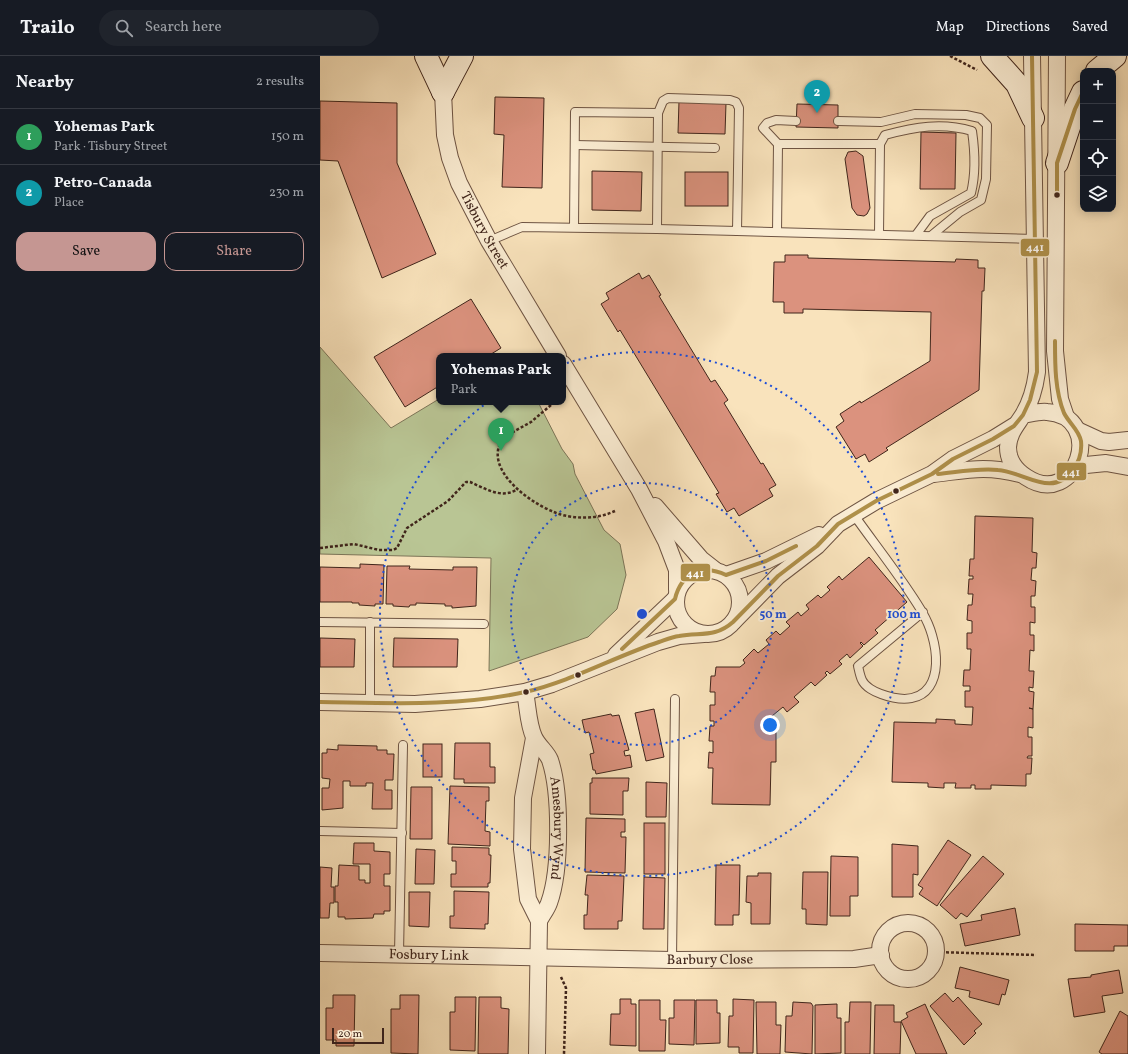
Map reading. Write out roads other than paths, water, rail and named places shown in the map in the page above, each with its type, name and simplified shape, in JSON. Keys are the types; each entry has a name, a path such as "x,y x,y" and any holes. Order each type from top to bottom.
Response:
{"main road":[{"path":"426,56 443,92"},
{"path":"443,92 462,56"},
{"path":"1101,68 1115,56"},
{"path":"986,64 1017,84 1033,118"},
{"path":"1057,163 1080,98"}],"street":[{"path":"1020,474 1015,469 1010,459 1008,447 1018,420 1030,400 1038,372 1032,56"},
{"path":"932,474 979,468 1002,469 1020,474 1034,482 1045,484 1058,482 1068,476 1076,466 1081,455 1081,442 1077,430 1066,417 1060,399 1055,351 1057,56"},
{"name":"Tisbury Street","path":"443,92 445,135 450,158 459,183 489,241 556,353"},
{"path":"566,369 639,489 673,556 678,579 676,595 679,616 686,625 694,631 704,634"},
{"path":"608,661 676,595 687,577 696,572 721,573 766,561 832,529 876,501 932,474 953,459 993,439 1018,420 1046,412 1066,417"},
{"path":"1077,430 1105,442 1128,440"},
{"path":"1076,466 1106,463 1128,467"},
{"path":"639,489 701,559 734,583 740,602 738,613 733,622"},
{"path":"320,702 416,704 480,699 525,692 552,684 670,638 715,633 725,629 733,622 778,576 817,546 832,529"},
{"name":"Amesbury Wynd","path":"525,692 534,738 523,798 522,849 528,899 539,921"},
{"name":"Amesbury Wynd","path":"534,738 549,759 554,779 557,816 557,843 553,886 549,903 539,921 537,1054"},
{"path":"907,924 916,925 931,935 935,943 936,952 930,969 914,979 905,979 888,971 883,964 881,955 881,946 884,937 898,926 907,924"},
{"name":"Fosbury Link","path":"320,953 538,958"},
{"name":"Barbury Close","path":"538,958 672,960 854,959 881,955"}],"lane":[{"path":"657,229 658,113 664,101 668,98 730,100 736,102 739,108 737,231"},
{"path":"574,227 576,112 658,113"},
{"path":"838,121 881,122 914,114 966,115 980,118 987,125 986,179 981,200 960,212 932,235"},
{"path":"777,232 778,144 763,128 767,123 776,120 796,121"},
{"path":"879,234 880,144 885,135 916,127 957,126 972,131 975,154 974,182 971,193 930,216 916,235"},
{"path":"778,144 880,144"},
{"path":"575,146 714,148"},
{"path":"489,241 522,227 932,235 1036,239"},
{"path":"854,515 923,612 933,635 935,658 934,680 929,689 920,697 906,699 890,697 874,692 862,681 858,666 923,612"},
{"path":"320,622 484,624"},
{"path":"370,622 370,704"},
{"path":"672,960 676,699"},
{"path":"399,954 403,745"},
{"path":"320,831 402,834"}],"place":[{"name":"Petro-Canada","path":"817,113"},
{"name":"Yohemas Park","path":"501,451"}]}
